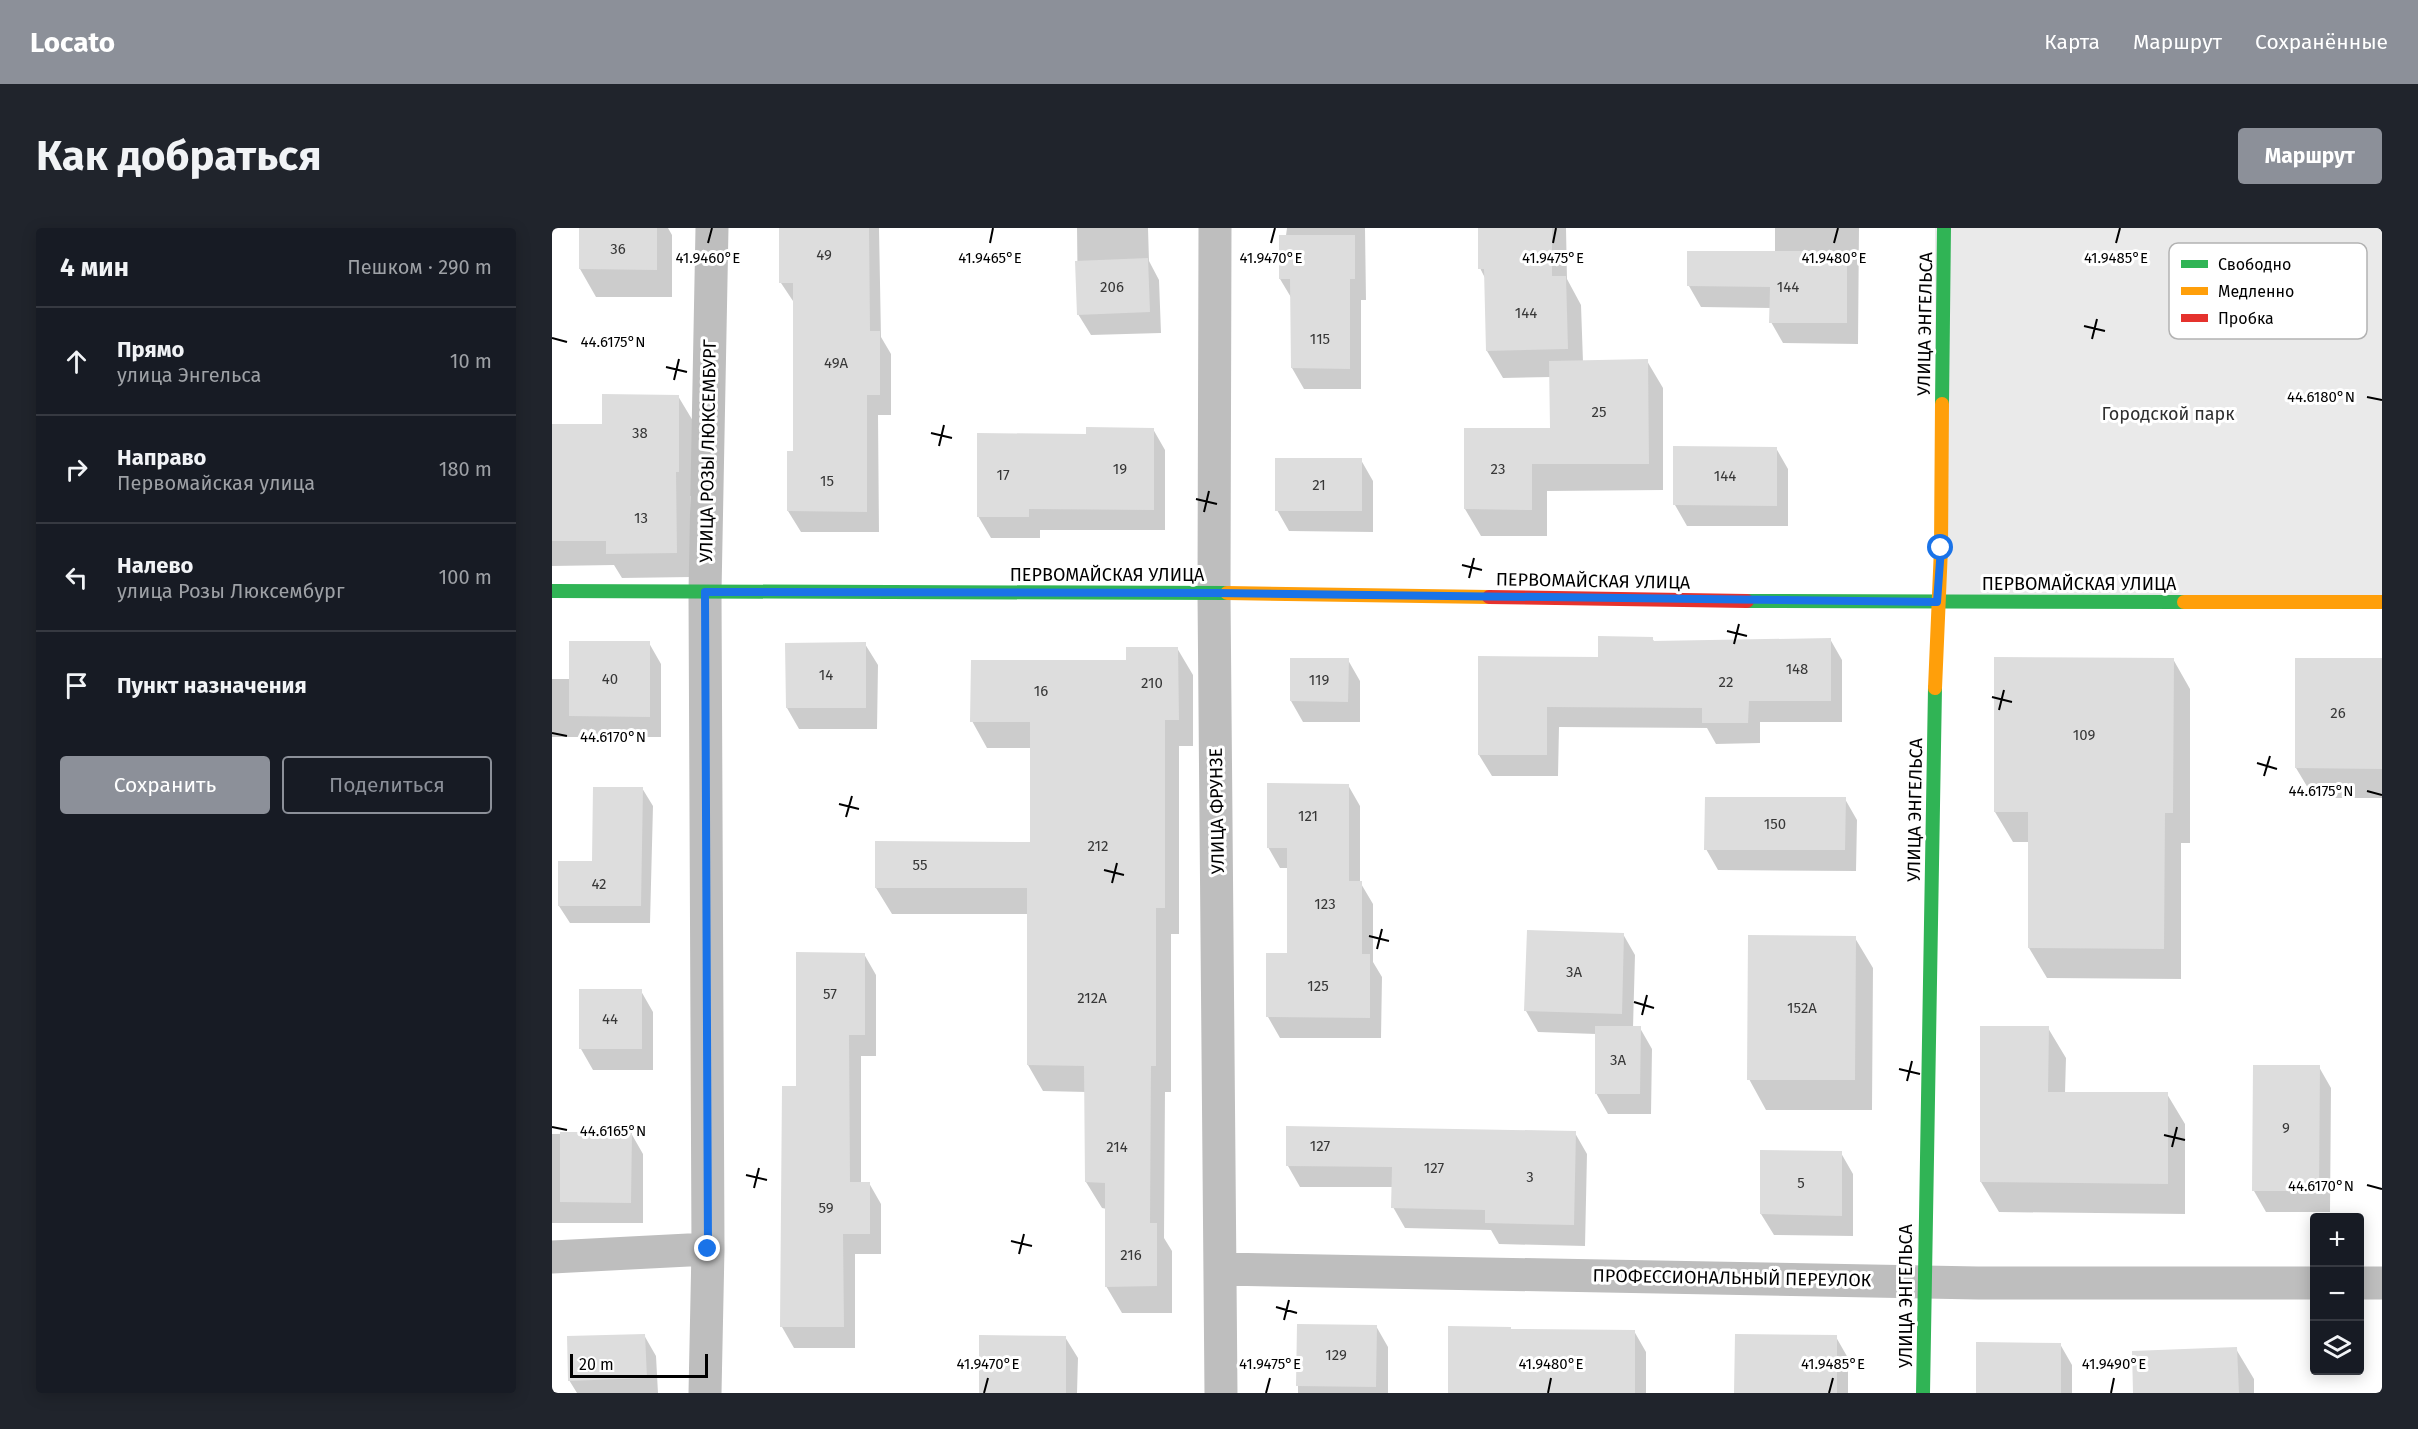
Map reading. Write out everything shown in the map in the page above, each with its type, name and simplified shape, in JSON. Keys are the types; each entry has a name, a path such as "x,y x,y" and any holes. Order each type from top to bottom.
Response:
{"street":[{"name":"УЛИЦА РОЗЫ ЛЮКСЕМБУРГ","path":"705,1393 708,1249 705,592 712,228"},
{"name":"УЛИЦА ФРУНЗЕ","path":"1215,228 1214,593 1221,1393"},
{"name":"УЛИЦА ЭНГЕЛЬСА","path":"1923,1393 1923,1282 1937,602 1941,548 1944,228"},
{"name":"ПЕРВОМАЙСКАЯ УЛИЦА","path":"552,591 1214,593 1937,602 2382,602"},
{"path":"552,1257 708,1249"},
{"name":"ПРОФЕССИОНАЛЬНЫЙ ПЕРЕУЛОК","path":"1221,1269 1923,1282 2310,1283"},
{"path":"2364,1283 2382,1283"}],"green space":[{"name":"Городской парк","path":"1935,228 2382,228 2382,599 1937,602"}],"building":[{"path":"579,228 657,228 657,270 579,269"},
{"path":"779,228 869,228 870,331 880,331 880,395 867,395 867,512 787,511 787,451 793,451 793,283 779,283"},
{"path":"1478,228 1552,228 1552,276 1566,276 1568,349 1486,351 1484,269 1478,269"},
{"path":"1279,235 1355,235 1355,279 1350,279 1350,369 1291,368 1290,279 1279,279"},
{"path":"1687,251 1847,251 1847,323 1769,323 1770,287 1687,286"},
{"path":"1148,258 1150,312 1077,315 1075,261"},
{"path":"1648,359 1649,464 1532,464 1532,510 1464,509 1464,428 1550,428 1549,361"},
{"path":"602,394 679,395 679,472 676,472 677,553 606,554 606,541 552,541 552,424 602,424"},
{"path":"1086,427 1154,428 1154,510 1029,509 1029,517 977,517 977,433 1086,434"},
{"path":"1673,446 1777,447 1777,506 1673,505"},
{"path":"1275,458 1362,458 1362,511 1275,511"},
{"path":"1598,636 1653,637 1653,641 1831,638 1831,701 1749,701 1748,723 1702,723 1702,708 1547,707 1547,755 1478,755 1478,656 1598,657"},
{"path":"569,641 650,641 650,717 569,716"},
{"path":"866,642 866,708 786,708 785,643"},
{"path":"1126,647 1178,647 1179,720 1165,720 1165,908 1156,908 1156,1066 1151,1066 1150,1223 1157,1223 1157,1286 1105,1287 1105,1183 1085,1182 1084,1066 1027,1065 1027,888 875,888 875,841 1030,842 1030,722 970,722 971,660 1126,660"},
{"path":"1994,657 2174,658 2173,813 2165,813 2164,949 2028,948 2028,812 1994,812"},
{"path":"1290,658 1349,658 1348,702 1290,701"},
{"path":"2295,658 2382,658 2382,769 2295,768"},
{"path":"1267,783 1349,784 1349,881 1362,881 1362,954 1370,954 1370,1018 1266,1017 1266,953 1287,953 1287,848 1267,848"},
{"path":"593,787 643,787 641,906 558,906 558,861 592,861"},
{"path":"1705,797 1846,797 1845,850 1704,850"},
{"path":"1527,930 1624,933 1622,1014 1524,1011"},
{"path":"1748,935 1856,936 1855,1080 1747,1080"},
{"path":"796,952 865,953 865,1035 849,1035 850,1182 870,1182 870,1234 843,1234 844,1327 780,1327 782,1086 796,1086"},
{"path":"579,989 642,989 642,1049 579,1049"},
{"path":"1595,1026 1641,1026 1640,1094 1595,1094"},
{"path":"1980,1026 2049,1026 2048,1092 2168,1092 2168,1184 1980,1182"},
{"path":"2253,1065 2320,1065 2319,1191 2252,1191"},
{"path":"1286,1126 1576,1131 1574,1225 1485,1223 1485,1210 1391,1208 1392,1167 1286,1166"},
{"path":"560,1132 632,1132 631,1203 560,1202"},
{"path":"1760,1150 1842,1151 1842,1216 1760,1214"},
{"path":"1297,1324 1377,1325 1376,1387 1296,1386"},
{"path":"1448,1326 1635,1330 1635,1393 1448,1393"},
{"path":"645,1334 647,1378 568,1381 567,1336"},
{"path":"1735,1334 1837,1335 1837,1393 1734,1393"},
{"path":"979,1335 1066,1336 1066,1393 979,1393"},
{"path":"1976,1342 2061,1343 2061,1393 1976,1393"},
{"path":"2237,1347 2239,1393 2133,1393 2132,1351"}],"traffic: fast":[{"path":"1942,404 1944,228"},
{"path":"552,591 1227,593"},
{"path":"1747,601 2184,602"},
{"path":"1923,1393 1935,688"}],"traffic: slow":[{"path":"1935,688 1941,548 1942,404"},
{"path":"1227,593 1489,597"},
{"path":"2184,602 2382,602"}],"traffic: jam":[{"path":"1489,597 1747,601"}],"route":[{"path":"708,1249 705,592 1214,593 1937,602 1941,548"}]}
